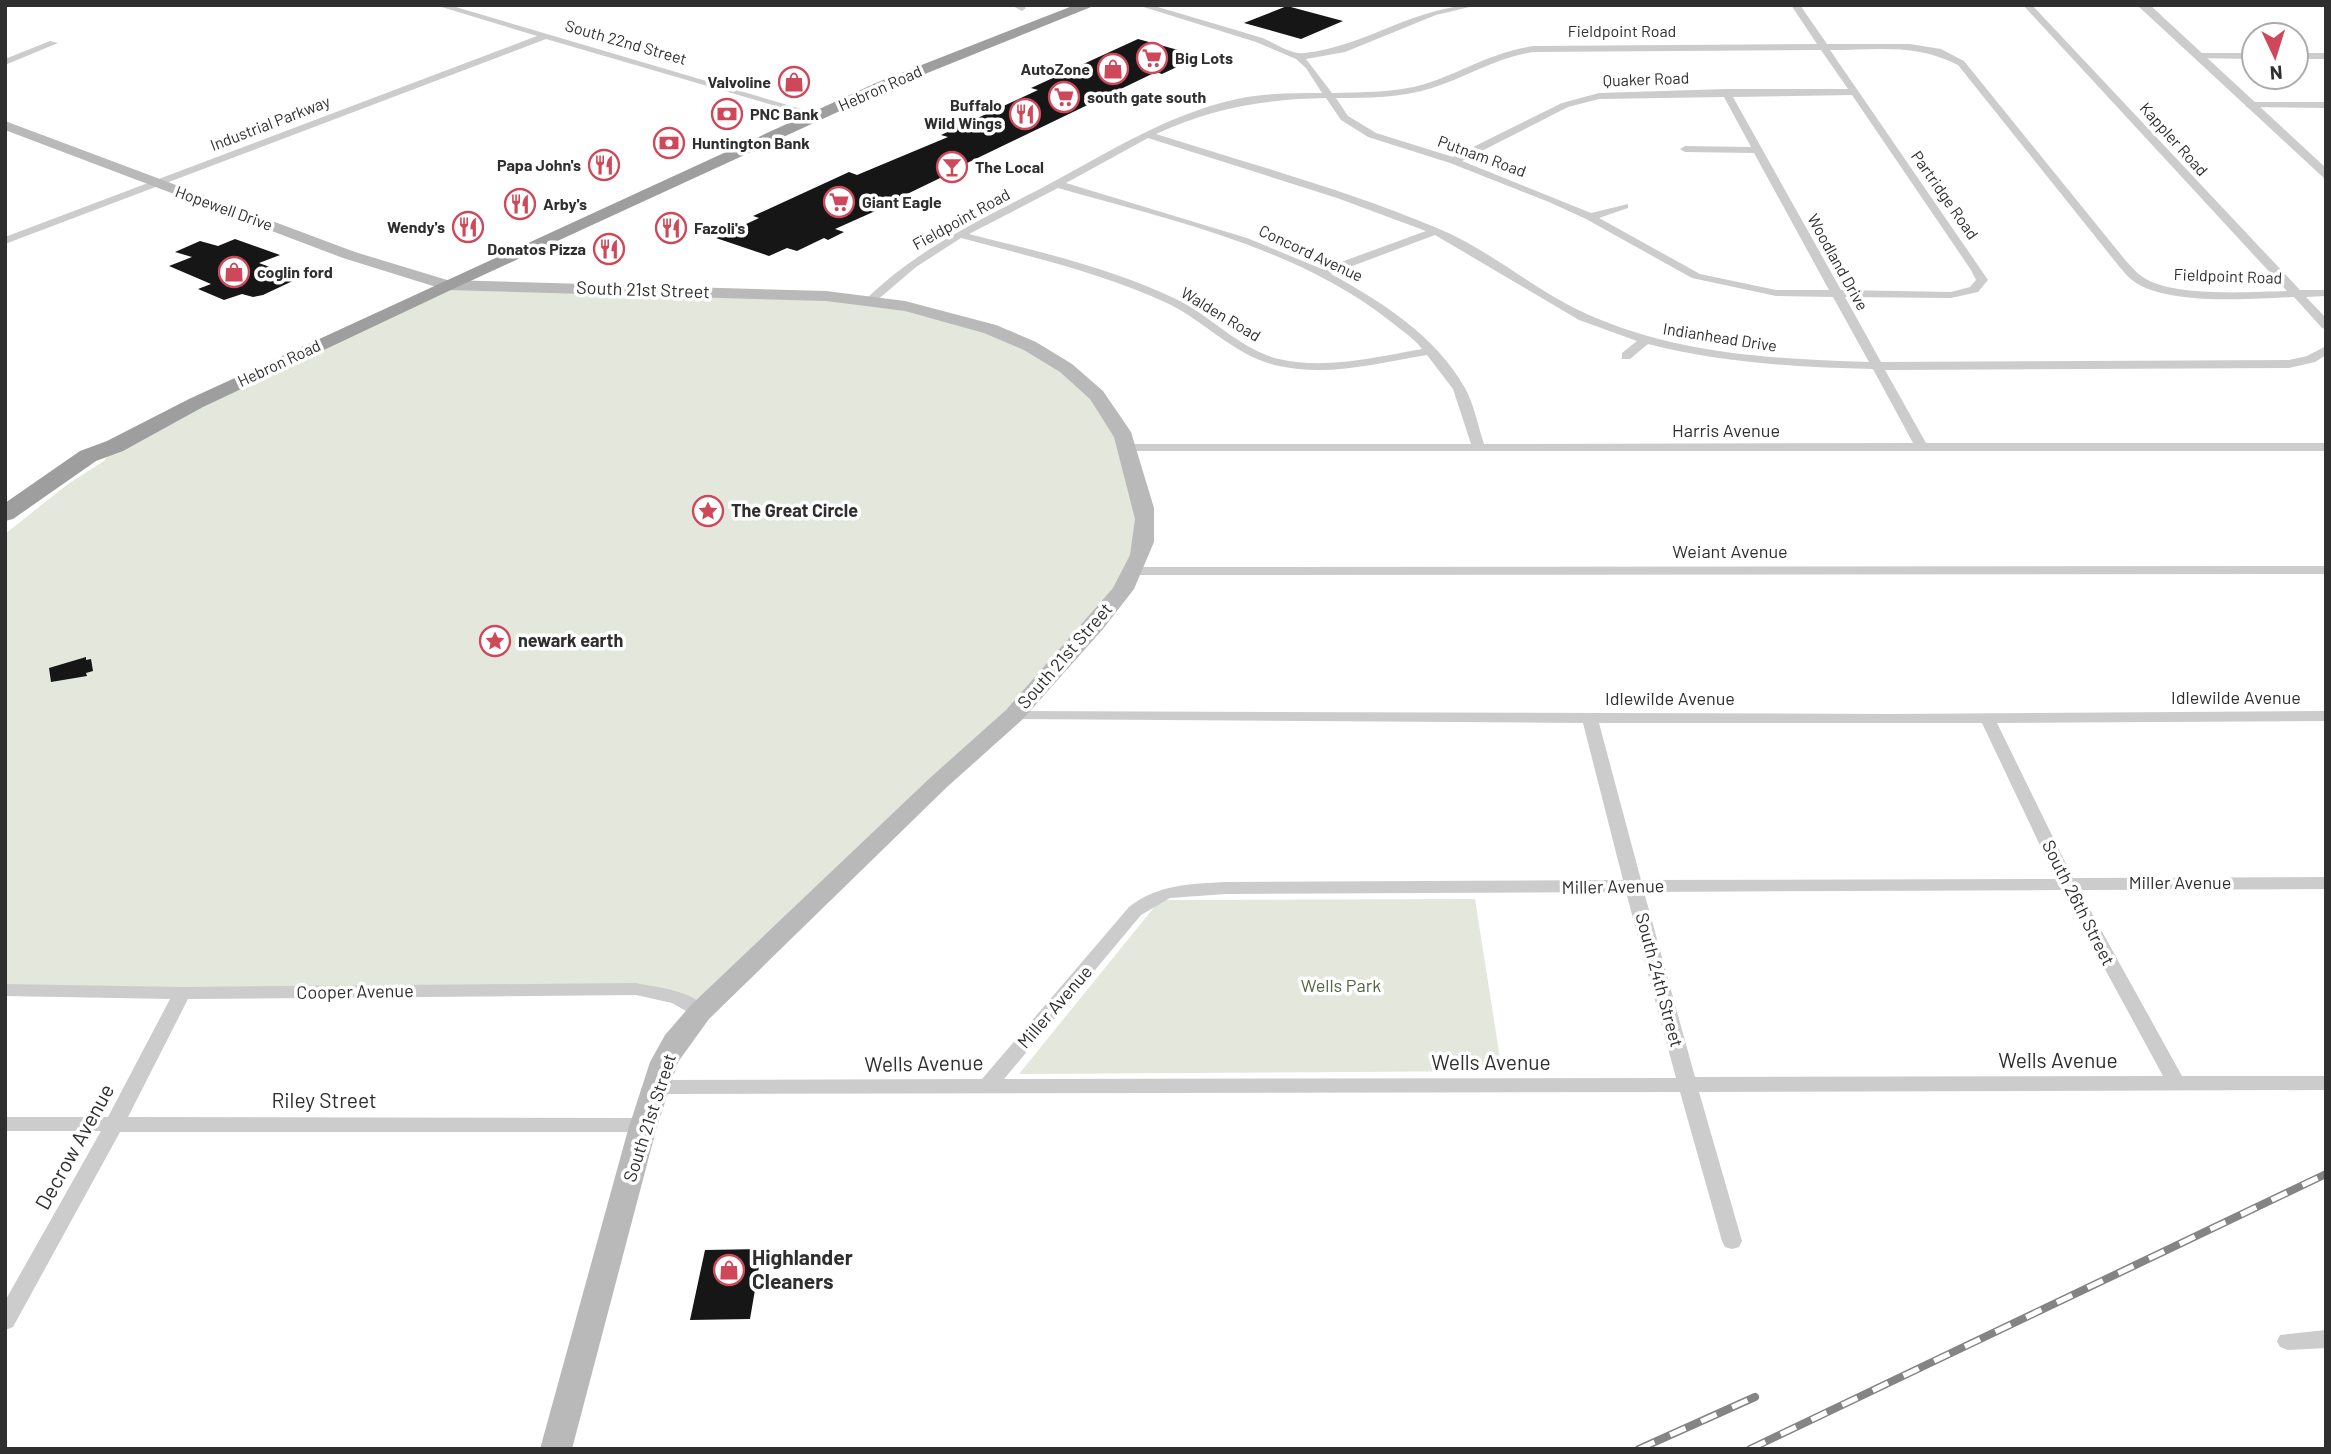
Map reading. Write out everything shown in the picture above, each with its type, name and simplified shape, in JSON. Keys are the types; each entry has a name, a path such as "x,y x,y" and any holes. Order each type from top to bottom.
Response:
{"highway":[{"name":"Hebron Road","path":"446,285 467,265 803,111 892,72 1068,5"},
{"name":"Hebron Road","path":"5,514 88,456 115,446 196,403 446,285 918,70 1089,5"},
{"path":"823,113 830,104 890,77 892,72"},
{"path":"748,148 750,143 797,121 803,111"},
{"name":"Hebron Road","path":"5,534 68,484 104,461 115,446"}],"main road":[{"name":"Hopewell Drive","path":"5,125 409,276 446,285"},
{"name":"South 21st Street","path":"446,285 871,300 926,311 990,330 1035,350 1074,375 1105,404 1121,429 1125,448 1147,508 1146,530 1134,571 1107,611 1013,716 942,779 700,1012 675,1042 664,1062 643,1125 556,1449"}],"street":[{"name":"South 22nd Street","path":"439,5 803,111"},
{"name":"Putnam Road","path":"1141,5 1259,40 1299,57 1309,66 1343,118 1372,135 1454,161 1590,217 1679,268 1720,283 1776,293 1837,293"},
{"path":"1299,57 1342,50 1434,13 1474,5"},
{"name":"Partridge Road","path":"1795,5 1982,280 1974,290 1958,295 1837,293"},
{"name":"Kappler Road","path":"2026,5 2298,293"},
{"path":"2143,5 2326,176"},
{"name":"Industrial Parkway","path":"5,241 546,36"},
{"path":"5,55 53,43 5,62"},
{"name":"Fieldpoint Road","path":"871,300 899,272 961,235 1149,135 1214,108 1237,102 1419,89 1446,80 1493,58 1542,48 1917,47 1956,59 2122,263 2141,281 2170,291 2326,293"},
{"path":"2197,56 2240,56"},
{"name":"Woodland Drive","path":"1726,92 1922,448"},
{"name":"Quaker Road","path":"1454,161 1565,105 1587,98 1629,93 1854,92"},
{"path":"2249,105 2326,105"},
{"name":"Indianhead Drive","path":"1149,135 1341,196 1436,232 1506,270 1560,305 1609,328 1646,340 1734,357 1878,366 2289,364 2311,359 2326,350"},
{"path":"1685,149 1757,150"},
{"name":"Concord Avenue","path":"1057,184 1258,243 1323,272 1395,318 1430,351 1465,400 1476,426 1479,447"},
{"path":"1590,217 1623,206"},
{"path":"1323,272 1436,232"},
{"name":"Walden Road","path":"961,235 1097,274 1173,302 1256,354 1278,363 1322,367 1430,351"},
{"path":"2298,293 2326,325"},
{"path":"1626,356 1646,340"},
{"name":"Harris Avenue","path":"1125,448 2326,447"},
{"name":"Weiant Avenue","path":"1134,571 2326,570"},
{"name":"Idlewilde Avenue","path":"1013,716 2326,716"},
{"name":"South 24th Street","path":"1590,718 1687,1086 1732,1241"},
{"name":"South 26th Street","path":"1987,718 2067,883 2176,1083"},
{"name":"Miller Avenue","path":"988,1085 1135,911 1161,893 1226,888 2326,883"},
{"name":"Cooper Avenue","path":"5,990 182,993 636,989 677,998 700,1012"},
{"name":"Decrow Avenue","path":"5,1321 114,1125 182,993"},
{"name":"Wells Avenue","path":"657,1087 2326,1083"},
{"name":"Riley Street","path":"5,1124 643,1125"},
{"path":"2288,1341 2326,1339"}],"green space":[{"path":"446,285 782,295 926,311 1035,350 1105,404 1146,530 1105,615 700,1012 636,989 5,990 5,534 68,484 104,461 115,446"},
{"name":"Wells Park","path":"1475,899 1502,1071 1019,1074 1160,900"}],"building":[{"path":"1287,6 1343,21 1301,39 1244,23"},
{"path":"1138,39 1200,56 1162,74 1156,72 963,165 965,166 905,195 909,196 835,229 844,232 828,240 824,238 797,251 787,248 769,256 716,238 759,218 753,216 849,172 857,175 948,137 941,135 1038,90 1031,88"},
{"name":"coglin ford","path":"235,239 280,255 259,263 299,278 263,295 253,297 242,294 224,300 198,289 211,284 169,266 192,257 175,252 200,241 218,246"},
{"path":"86,657 86,660 91,659 93,671 86,673 87,676 51,682 49,668"},
{"path":"762,1249 750,1319 690,1320 705,1250"}],"railway":[{"path":"1750,1449 2326,1174"},
{"path":"1639,1449 1755,1397"}],"place":[{"name":"Big Lots","path":"1152,58"},
{"name":"AutoZone","path":"1113,69"},
{"name":"Valvoline","path":"794,82"},
{"name":"south gate south","path":"1064,97"},
{"name":"PNC Bank","path":"727,114"},
{"name":"Buffalo Wild Wings","path":"1025,114"},
{"name":"Huntington Bank","path":"669,143"},
{"name":"Papa John's","path":"604,165"},
{"name":"The Local","path":"952,167"},
{"name":"Giant Eagle","path":"839,202"},
{"name":"Arby's","path":"520,204"},
{"name":"Wendy's","path":"468,227"},
{"name":"Fazoli's","path":"671,228"},
{"name":"Donatos Pizza","path":"609,249"},
{"name":"coglin ford","path":"234,272"},
{"name":"The Great Circle","path":"708,511"},
{"name":"newark earth","path":"495,641"},
{"name":"Highlander Cleaners","path":"729,1270"}]}
